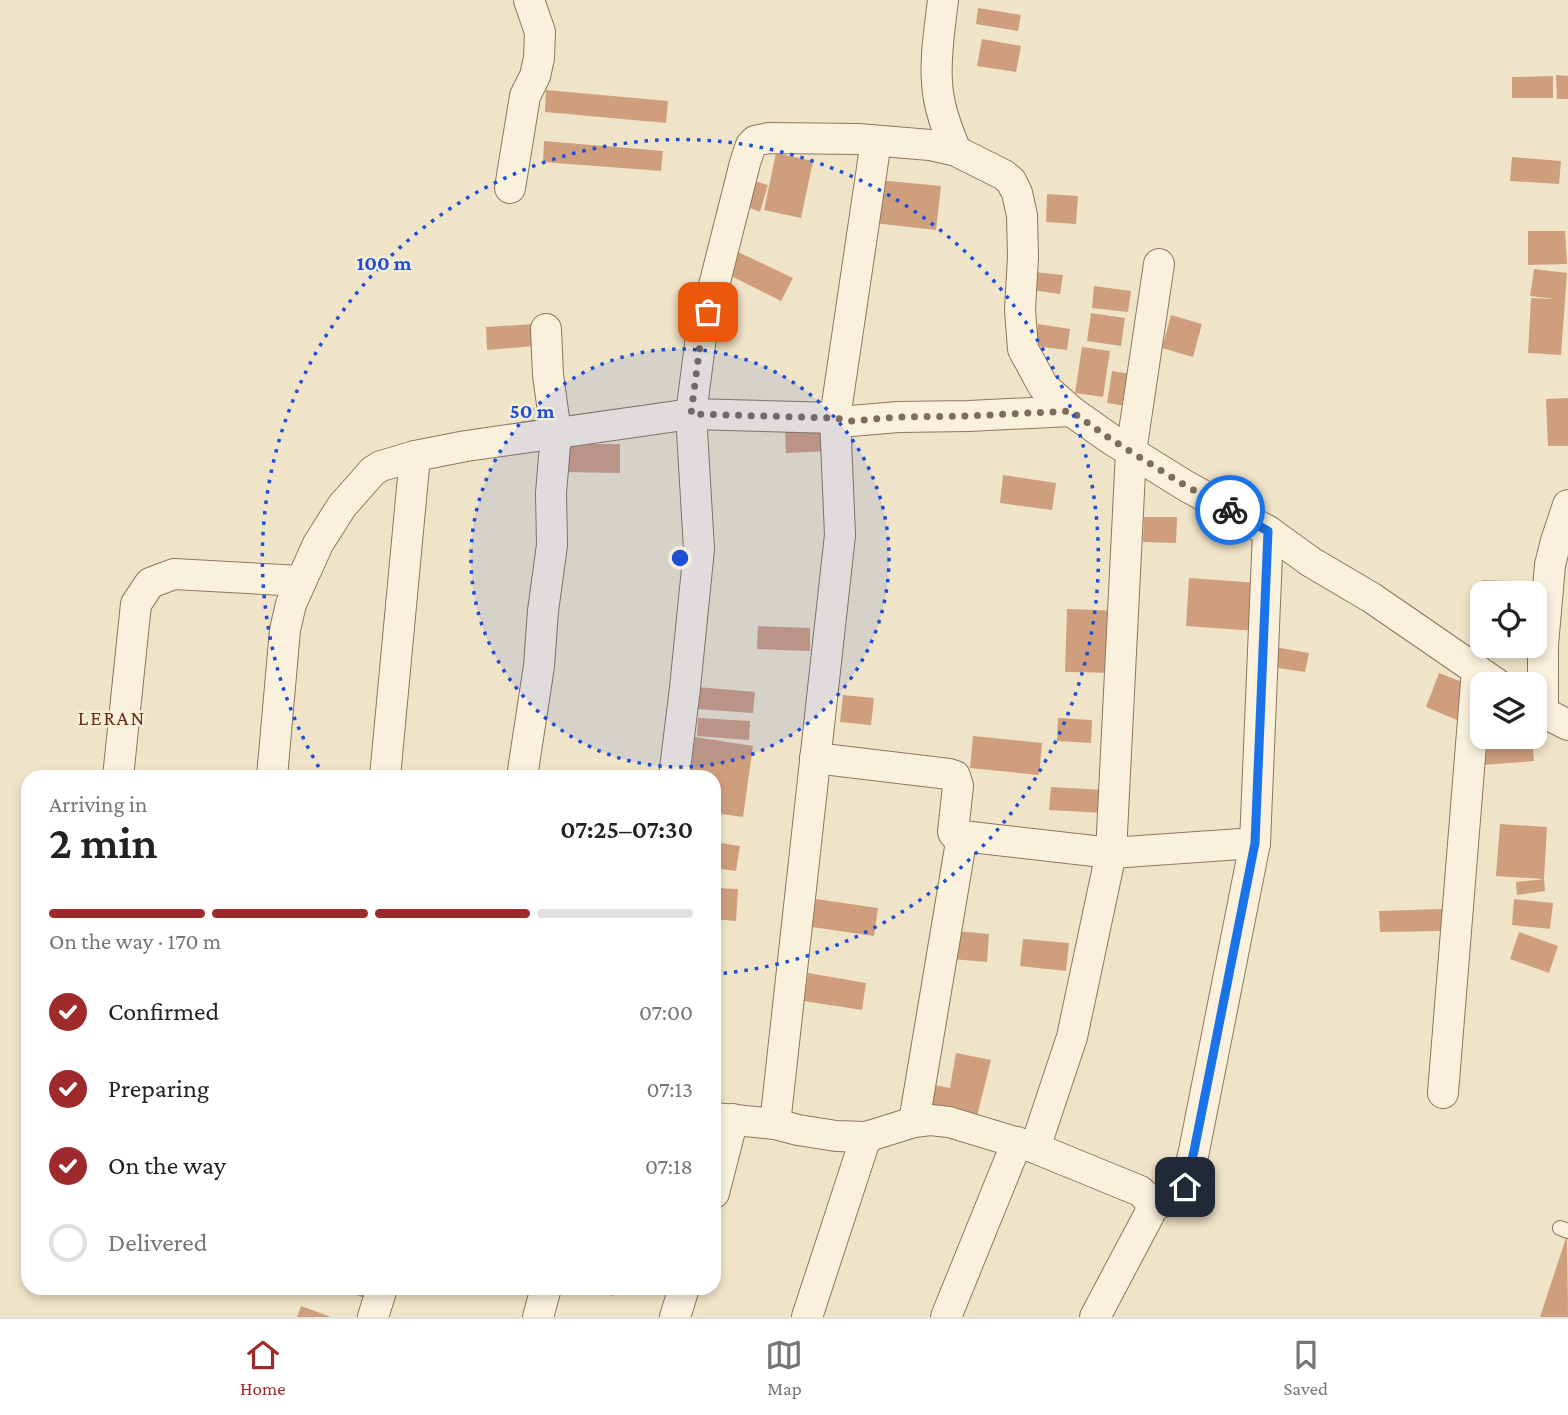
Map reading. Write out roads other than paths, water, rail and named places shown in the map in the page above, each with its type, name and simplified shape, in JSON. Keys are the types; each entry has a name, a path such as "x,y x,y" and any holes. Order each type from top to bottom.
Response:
{"street":[{"path":"510,188 525,96 535,76 539,58 540,32 529,0"},
{"path":"943,0 937,83 941,108 956,151"},
{"path":"675,770 699,549 691,414 701,337 751,145 755,141 769,138 930,145 956,151 1004,175 1011,181 1017,193 1022,215 1020,310 1023,349 1043,386 1071,411 1131,452 1268,531 1311,562 1373,598 1480,672"},
{"path":"775,1124 839,535 835,418 876,141"},
{"path":"946,1317 1026,1145 1072,1037 1111,853 1131,452 1159,264"},
{"path":"523,770 539,666 552,545 551,493 556,433 548,375 546,329"},
{"path":"273,770 285,630 291,604 318,544 342,506 367,477 381,466 466,446 691,414 835,418 851,421 1071,411"},
{"path":"386,770 415,456"},
{"path":"1549,715 1543,645 1550,565 1568,505"},
{"path":"1096,1317 1151,1207 1176,1197 1185,1187 1194,1151 1255,843 1268,531"},
{"path":"119,770 136,604 150,583 174,574 301,581"},
{"path":"1443,1093 1479,749"},
{"path":"815,758 955,776 958,786 953,832 962,836 1111,853 1255,843"},
{"path":"914,1122 962,836"},
{"path":"723,1119 775,1124 836,1136 866,1137 914,1122 949,1122 1026,1145 1140,1191 1151,1207"},
{"path":"807,1317 866,1137"},
{"path":"373,1317 380,1295"},
{"path":"538,1317 543,1295"},
{"path":"675,1317 682,1295"}],"district":[{"name":"LERAN","path":"112,718"}]}
